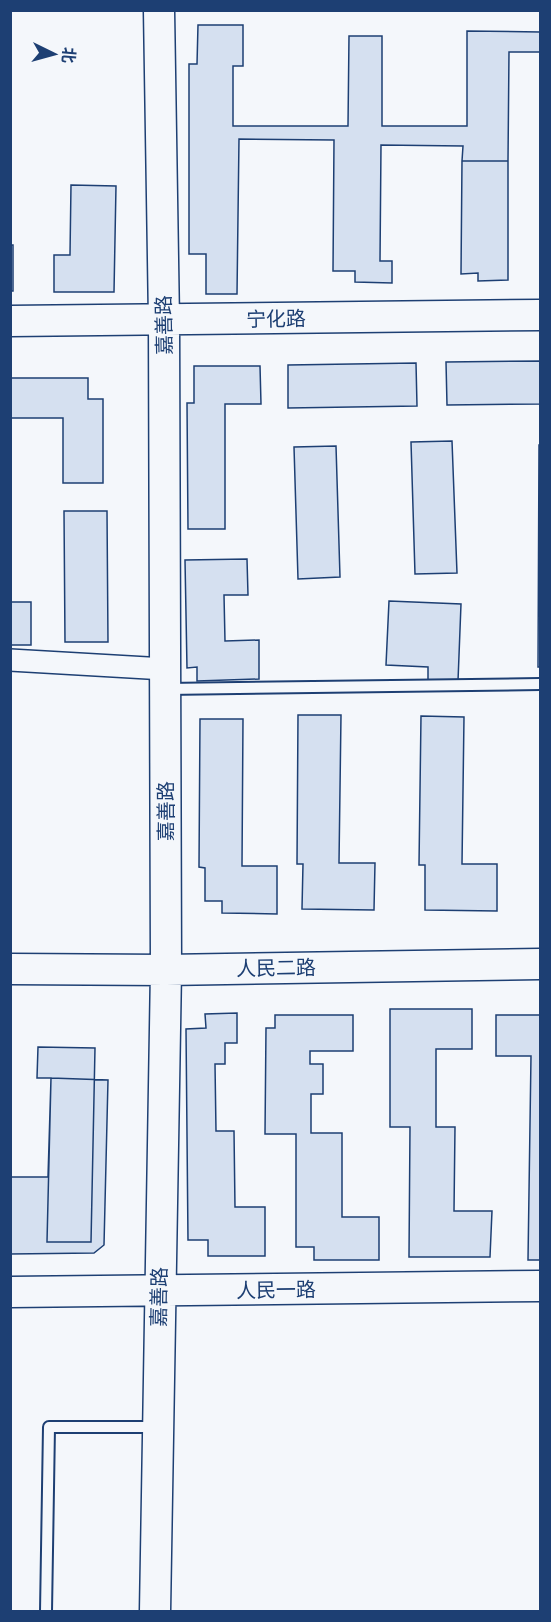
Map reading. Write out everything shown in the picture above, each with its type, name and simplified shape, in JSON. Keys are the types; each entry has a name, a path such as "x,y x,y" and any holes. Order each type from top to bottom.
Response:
{"street":[{"name":"嘉善路","path":"155,1611 166,970 164,321 159,10"},
{"name":"宁化路","path":"10,321 540,315"},
{"path":"10,660 166,679"},
{"name":"人民二路","path":"10,969 166,970 540,964"},
{"name":"人民一路","path":"10,1292 540,1286"}],"lane":[{"path":"166,679 540,684"},
{"path":"46,1611 49,1427 158,1427"}],"building":[{"path":"198,25 243,25 243,66 233,66 233,126 348,126 349,36 382,36 382,126 467,126 467,31 540,32 540,52 509,52 508,161 462,161 463,146 381,145 380,261 392,261 392,283 355,282 355,271 333,271 334,140 239,139 237,294 206,294 206,254 189,254 189,64 197,64"},
{"path":"462,161 508,161 508,280 478,281 478,273 461,274"},
{"path":"71,185 116,186 114,292 54,292 54,255 70,255"},
{"path":"10,245 13,245 13,291 10,291"},
{"path":"540,361 540,404 447,405 446,362"},
{"path":"416,363 417,406 288,408 288,365"},
{"path":"194,366 260,366 261,404 225,404 225,529 188,529 187,403 194,403"},
{"path":"10,378 88,378 88,399 103,399 103,483 63,483 63,418 10,418"},
{"path":"452,441 457,573 415,574 411,442"},
{"path":"539,445 540,667 538,667"},
{"path":"336,446 340,577 298,579 294,447"},
{"path":"64,511 107,511 108,642 65,642"},
{"path":"247,559 248,595 224,595 225,641 259,640 259,679 197,681 197,667 187,668 185,560"},
{"path":"389,601 461,604 458,681 428,680 428,667 386,665"},
{"path":"10,602 31,602 31,645 10,645"},
{"path":"298,715 341,715 339,863 375,863 374,910 302,909 303,864 297,864"},
{"path":"421,716 464,717 462,864 497,864 497,911 425,910 425,865 419,865"},
{"path":"200,719 243,719 242,866 277,866 277,914 222,913 222,901 205,901 205,868 199,867"},
{"path":"390,1009 472,1009 472,1049 436,1049 436,1127 455,1127 454,1211 492,1211 490,1257 409,1257 410,1127 390,1127"},
{"path":"237,1013 237,1043 225,1043 225,1064 215,1064 216,1131 234,1131 235,1207 265,1207 265,1256 208,1256 208,1240 188,1240 186,1029 206,1028 205,1014"},
{"path":"275,1015 353,1015 353,1051 310,1051 310,1064 323,1064 323,1094 311,1094 311,1133 342,1133 342,1217 379,1217 379,1260 314,1260 314,1247 296,1247 296,1134 265,1134 266,1028 275,1028"},
{"path":"496,1015 540,1015 540,1260 528,1260 531,1056 496,1056"},
{"path":"38,1047 95,1048 91,1242 47,1242 51,1078 37,1078"},
{"path":"51,1078 108,1080 104,1245 94,1253 10,1254 10,1177 48,1177"}]}
